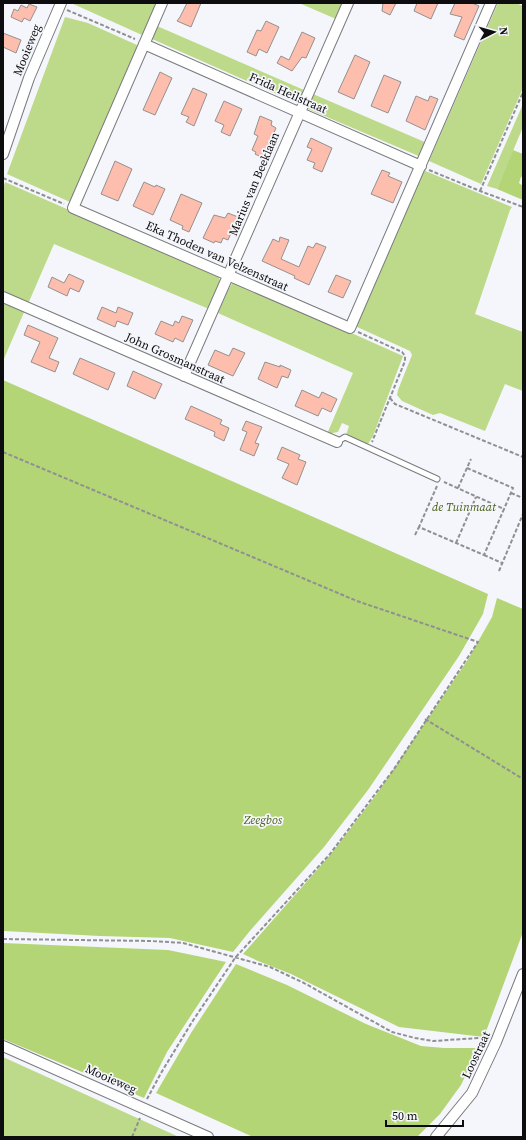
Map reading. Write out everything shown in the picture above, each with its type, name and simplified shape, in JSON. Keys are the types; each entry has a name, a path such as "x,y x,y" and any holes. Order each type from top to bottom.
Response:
{"street":[{"path":"73,208 162,3"},
{"name":"Marius van Beeklaan","path":"184,376 348,3"},
{"path":"350,328 491,3"},
{"name":"Mooieweg","path":"3,154 30,78 60,5"},
{"name":"Frida Heilstraat","path":"144,44 421,166"},
{"name":"Eka Thoden van Velzenstraat","path":"73,208 227,280 350,328"},
{"name":"John Grosmanstraat","path":"3,297 337,442"},
{"name":"Loostraat","path":"436,1137 472,1093 496,1042 523,974"},
{"name":"Mooieweg","path":"3,1046 208,1137"}],"lane":[{"path":"337,442 344,437 437,479"}],"path":[{"path":"60,5 144,44"},
{"path":"480,191 523,92"},
{"path":"421,166 523,207"},
{"path":"3,178 73,208"},
{"path":"350,328 402,352 405,356 404,364 369,448"},
{"path":"390,398 394,404 523,456"},
{"path":"3,452 357,601 478,642 394,769 330,854 235,958 192,1022 161,1073 143,1108 132,1137"},
{"path":"458,488 471,459"},
{"path":"467,468 513,488 484,555"},
{"path":"415,535 440,480 504,509"},
{"path":"511,493 523,498"},
{"path":"456,543 476,497"},
{"path":"499,571 523,514"},
{"path":"419,527 502,563"},
{"path":"426,719 523,779"},
{"path":"3,939 151,940 183,943 270,967 304,983 392,1032 434,1042 479,1038 496,1042"}],"green space":[{"path":"71,3 157,3 142,35"},
{"path":"299,3 343,3 336,19"},
{"path":"498,3 516,3 523,6 523,88 481,184 429,161"},
{"path":"65,17 88,23 137,45 135,54 70,202 7,174"},
{"path":"157,26 304,90 300,99 297,103 152,39"},
{"path":"313,94 427,143 421,157 308,109"},
{"path":"523,104 523,127 497,189 487,186"},
{"path":"513,150 523,154 523,176 521,177 519,183 523,186 523,200 497,189"},
{"path":"423,170 512,207 475,314 523,332 523,391 505,384 485,431 440,413 433,415 402,401 397,395 412,355 410,351 355,326"},
{"path":"5,182 218,275 220,279 219,288 209,309 54,244 28,304 3,293 3,189"},
{"path":"233,282 237,282 403,356 373,436 368,444 346,435 349,426 342,423 338,432 327,434 353,373 218,313"},
{"path":"3,301 25,310 3,361"},
{"name":"Zeegbos","path":"3,380 488,594 483,614 459,656 368,790 324,847 233,952 170,938 3,931"},
{"path":"497,598 523,609 523,932 484,1037 399,1027 291,974 243,954 331,854 376,795 467,661 492,617"},
{"path":"3,943 168,950 226,962 167,1052 144,1098 3,1039"},
{"path":"236,964 287,985 366,1024 421,1046 444,1048 479,1048 461,1085 440,1114 417,1137 253,1137 156,1093 191,1033"},
{"path":"3,1057 179,1137 3,1137"}],"building":[{"path":"187,3 201,3 191,27 177,21"},
{"path":"383,3 396,3 390,15 382,11"},
{"path":"417,3 438,3 431,19 414,11"},
{"path":"455,3 472,3 479,6 464,40 454,36 462,17 450,14"},
{"path":"29,4 37,7 30,21 24,18 22,22 11,17 14,9 18,11 21,5 27,8"},
{"path":"266,21 279,27 267,53 259,49 256,56 247,52 257,30 261,31"},
{"path":"302,32 315,38 306,58 302,57 292,71 277,63 281,56 289,60"},
{"path":"3,33 21,40 16,53 3,47"},
{"path":"355,55 370,62 354,99 338,92"},
{"path":"160,72 172,78 155,115 143,110"},
{"path":"384,75 401,82 388,113 371,106"},
{"path":"193,88 207,94 194,126 186,122 189,117 181,114"},
{"path":"416,96 428,101 430,96 438,99 425,130 406,121"},
{"path":"224,101 242,109 230,136 221,132 224,125 215,121"},
{"path":"260,116 272,121 271,125 276,128 263,158 255,154 256,152 252,150 258,136 254,134"},
{"path":"311,138 332,148 322,172 313,168 315,163 307,160 312,149 307,147"},
{"path":"115,161 132,169 118,201 101,194"},
{"path":"382,170 390,173 388,176 402,182 393,203 371,194"},
{"path":"144,182 155,187 156,185 165,189 153,215 133,206"},
{"path":"181,194 202,203 189,232 182,229 183,226 170,220"},
{"path":"228,213 238,217 228,240 223,238 221,243 215,241 214,243 203,238 214,215 225,218"},
{"path":"280,237 289,240 281,259 299,267 308,246 313,248 316,243 326,247 309,285 294,278 295,276 262,261 273,239 279,242"},
{"path":"69,274 84,281 79,292 70,288 67,296 48,287 52,277 64,283"},
{"path":"336,275 351,281 343,298 328,292"},
{"path":"102,307 116,313 118,307 133,313 128,325 117,321 115,327 97,319"},
{"path":"182,316 193,320 183,342 175,338 173,342 155,334 161,321 173,326 175,321 179,323"},
{"path":"28,325 58,338 49,358 59,362 55,372 31,362 40,342 24,335"},
{"path":"233,348 245,353 233,376 208,365 215,350 229,356"},
{"path":"80,358 115,373 108,390 73,374"},
{"path":"265,362 280,367 280,365 291,370 288,378 282,376 277,388 258,379"},
{"path":"133,371 162,384 155,399 127,386"},
{"path":"302,390 319,398 322,392 337,399 331,412 322,408 318,416 295,406"},
{"path":"191,406 222,420 220,424 229,428 224,441 214,436 215,432 185,419"},
{"path":"246,421 262,427 255,443 259,444 254,456 240,450 247,432 242,430"},
{"path":"282,447 300,455 298,459 306,462 297,485 282,478 289,464 277,459"}],"park label":[{"name":"de Tuinmaat","path":"464,507"}]}
